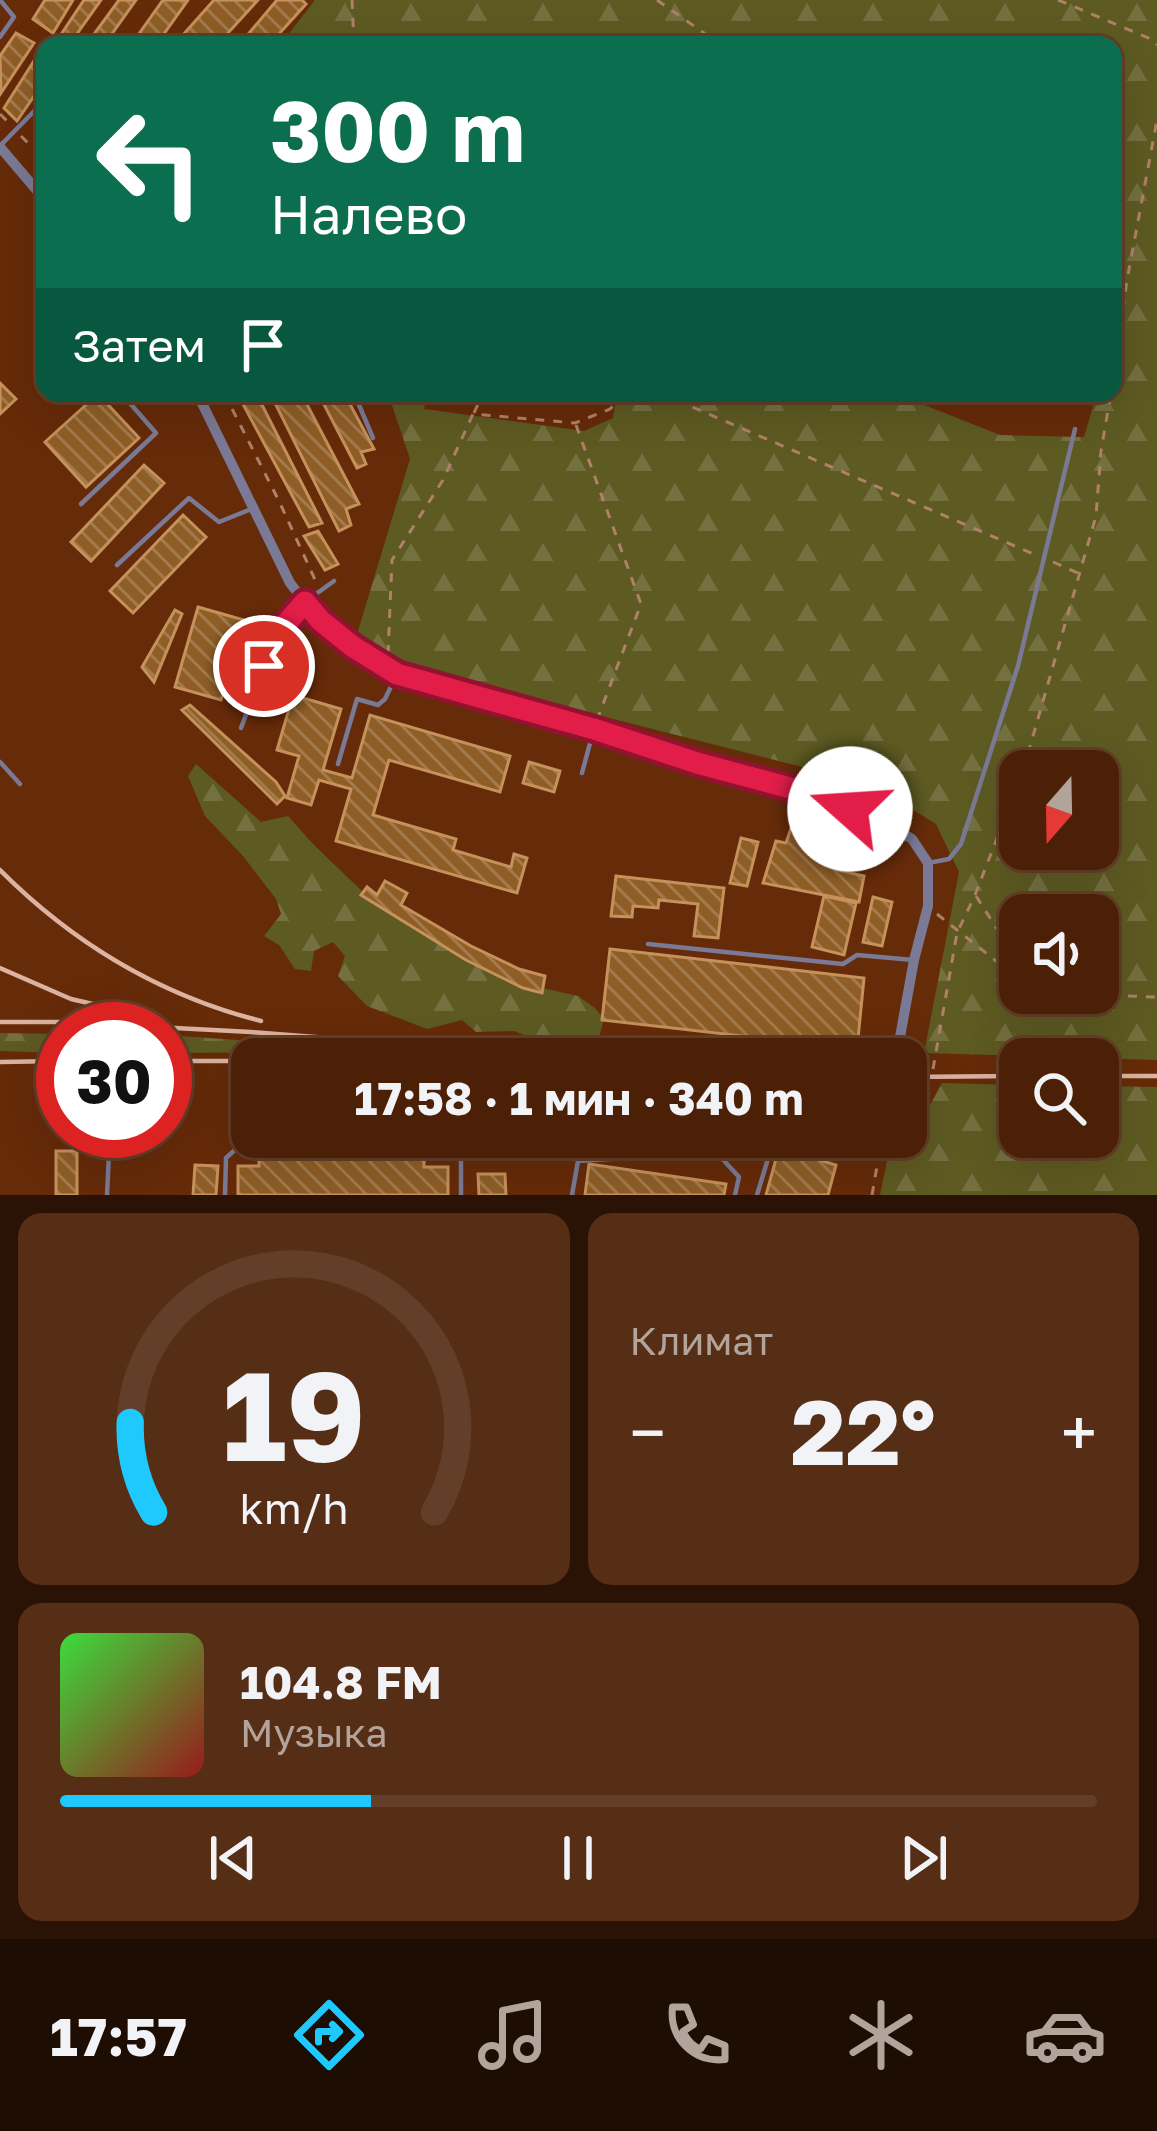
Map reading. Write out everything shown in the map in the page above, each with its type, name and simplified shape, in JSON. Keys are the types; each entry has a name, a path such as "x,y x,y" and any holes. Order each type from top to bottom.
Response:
{"street":[{"path":"0,146 36,189"},
{"path":"201,402 290,583 320,620 392,671 805,792 886,822 912,839 928,863 928,907 900,1038"}],"lane":[{"path":"0,0 14,16 0,37"},
{"path":"0,146 36,109"},
{"path":"81,503 155,433 129,402"},
{"path":"358,402 374,438"},
{"path":"928,863 949,859 961,844 1018,666 1075,429"},
{"path":"117,565 189,499 219,522 254,508"},
{"path":"241,728 276,635 305,602 334,581"},
{"path":"338,764 357,699 378,705 385,699 392,671"},
{"path":"583,773 594,729"},
{"path":"0,762 20,784"},
{"path":"648,944 843,964 857,955 914,960"},
{"path":"225,1195 226,1158 237,1148 332,1147 460,1151 461,1195"},
{"path":"572,1195 578,1161 716,1152 739,1177 735,1195"},
{"path":"107,1195 109,1158"},
{"path":"757,1195 768,1158"}],"path":[{"path":"352,0 354,36"},
{"path":"657,0 708,36"},
{"path":"1058,0 1157,45"},
{"path":"1122,316 1157,120"},
{"path":"229,402 320,591"},
{"path":"392,671 392,560 443,480 479,402"},
{"path":"473,414 575,423 618,402"},
{"path":"681,402 1080,574"},
{"path":"1029,750 1096,516 1109,402"},
{"path":"575,423 641,604 594,729"},
{"path":"933,1069 957,933 999,833"},
{"path":"975,895 999,932"},
{"path":"928,907 999,964"},
{"path":"1119,996 1157,997"},
{"path":"872,1195 878,1158"}],"green space":[{"path":"315,0 1157,0 1157,1060 1119,1059 1119,1038 999,1038 999,1055 927,1053 959,872 936,824 873,785 393,663 358,631 410,459 391,402 425,402 424,409 584,431 613,418 616,402 917,402 1000,435 1084,437 1094,402 1122,402 1122,36 287,36"},
{"path":"196,764 261,822 288,816 367,896 529,985 578,996 604,1019 599,1038 476,1032 462,1020 427,1029 367,1006 338,976 345,956 333,942 314,951 311,971 295,969 279,945 264,936 281,914 276,899 205,816 188,776"},
{"path":"0,1033 36,1034 36,1052 0,1051"},
{"path":"192,1037 231,1039 231,1053 192,1053"},
{"path":"942,1083 999,1084 999,1158 1119,1158 1119,1086 1157,1087 1157,1195 880,1195 888,1158 927,1158 930,1105"}],"building":[{"path":"45,0 73,0 53,33 33,19"},
{"path":"84,0 101,0 75,36 60,36"},
{"path":"119,0 136,0 110,36 93,36"},
{"path":"163,0 188,0 162,36 137,36"},
{"path":"214,0 258,0 225,36 182,36"},
{"path":"277,0 306,4 277,36 247,36"},
{"path":"16,33 34,43 1,93 0,56"},
{"path":"36,58 36,93 17,121 4,108"},
{"path":"0,383 16,399 0,414"},
{"path":"89,402 105,402 139,438 86,487 45,442"},
{"path":"242,402 261,402 322,523 309,527"},
{"path":"274,402 306,402 359,504 346,509 351,525 339,531"},
{"path":"323,402 349,402 374,449 361,452 366,464 357,468"},
{"path":"144,465 164,483 91,561 71,542"},
{"path":"183,515 206,537 133,613 110,591"},
{"path":"318,531 338,564 325,570 304,536"},
{"path":"198,607 244,620 221,700 175,687"},
{"path":"175,610 182,614 154,682 142,667"},
{"path":"293,695 341,709 323,770 352,778 370,715 510,756 500,792 389,760 373,815 456,839 453,850 511,867 514,854 527,858 517,893 336,841 351,789 319,780 311,805 287,798 299,756 277,750"},
{"path":"190,705 276,782 285,796 277,804 182,710"},
{"path":"529,762 560,771 554,792 523,783"},
{"path":"791,828 845,845 837,870 864,876 859,902 763,883 776,841 786,843"},
{"path":"741,838 758,842 747,886 730,883"},
{"path":"863,840 883,850 875,865 856,854"},
{"path":"616,876 724,888 718,938 694,936 698,904 659,900 658,908 633,906 632,917 611,916"},
{"path":"385,881 407,893 401,905 471,946 545,976 542,993 466,960 361,895 367,887 377,895"},
{"path":"824,896 856,903 844,955 812,947"},
{"path":"873,897 892,902 882,946 863,942"},
{"path":"610,949 864,978 858,1038 760,1038 602,1020"},
{"path":"56,1158 77,1158 77,1195 56,1195"},
{"path":"259,1158 424,1158 424,1167 448,1167 448,1195 238,1195 238,1166 259,1166"},
{"path":"776,1158 813,1158 836,1165 828,1195 766,1195"},
{"path":"589,1164 726,1184 724,1195 585,1195"},
{"path":"195,1165 218,1166 216,1195 193,1195"},
{"path":"478,1174 505,1174 506,1195 479,1195"}],"railway":[{"path":"0,870 58,921 120,964 188,997 261,1021"},
{"path":"0,968 84,1002"},
{"path":"0,1022 328,1038"},
{"path":"0,1062 36,1061"},
{"path":"192,1061 231,1061"},
{"path":"927,1077 999,1076"},
{"path":"1119,1076 1157,1076"}],"route":[{"path":"264,666 276,635 305,602 352,646 397,674 850,809"}]}
